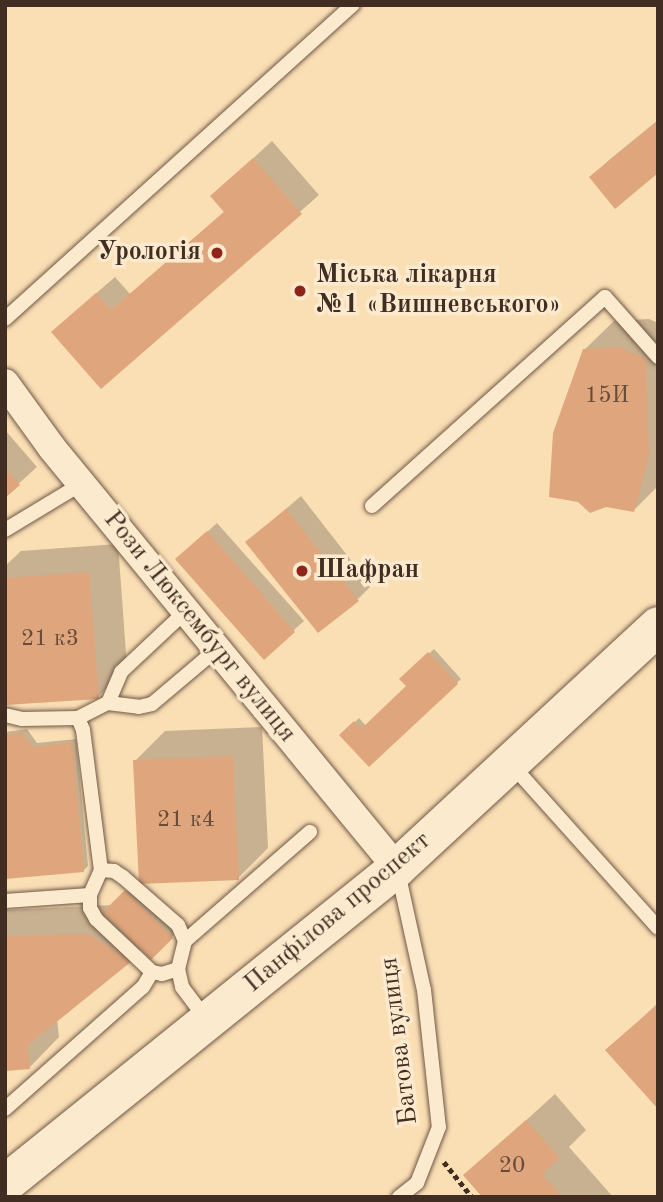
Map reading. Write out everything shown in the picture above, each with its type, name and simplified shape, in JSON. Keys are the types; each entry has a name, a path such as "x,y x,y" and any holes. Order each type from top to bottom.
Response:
{"main road":[{"name":"Панфілова проспект","path":"5,1184 397,868 658,626"}],"street":[{"name":"Рози Люксембург вулиця","path":"5,383 81,484 397,868"}],"lane":[{"path":"5,318 353,5"},
{"path":"372,506 605,298 658,357"},
{"path":"5,530 81,484"},
{"path":"108,703 121,672 186,611"},
{"path":"5,715 22,719 78,718 108,703 139,707 152,704 217,649"},
{"path":"78,718 83,730 101,870 90,895 90,908 96,919 152,972 162,974 178,968"},
{"path":"510,763 658,928"},
{"path":"208,1021 182,987 178,968 185,941 310,832"},
{"name":"Батова вулиця","path":"397,868 424,990 439,1127 417,1183 399,1197"},
{"path":"101,870 114,871 123,877 178,925 185,941"},
{"path":"5,901 90,895"},
{"path":"5,1110 143,987 152,972"}],"path":[{"path":"431,1147 472,1197"}],"building":[{"path":"658,121 658,173 615,209 589,177"},
{"name":"Урологія","path":"253,158 302,214 101,389 51,332 96,293 111,310 224,212 210,196"},
{"path":"619,347 646,359 649,455 634,512 606,507 590,513 578,502 549,497 553,433 583,349"},
{"path":"5,468 20,485 5,498"},
{"name":"Шафран","path":"286,509 359,601 318,633 245,542"},
{"path":"207,531 295,632 264,660 175,559"},
{"path":"89,572 99,699 5,705 5,578"},
{"path":"428,652 458,684 369,767 339,735 354,721 361,729 406,686 399,679"},
{"path":"22,733 33,747 72,743 84,872 5,879 5,735"},
{"path":"233,756 239,880 139,884 133,760"},
{"path":"125,890 173,938 151,960 103,912"},
{"path":"88,934 132,961 28,1045 30,1069 5,1071 5,936"},
{"path":"658,1004 658,1109 605,1050"},
{"path":"526,1120 560,1158 542,1174 562,1197 482,1197 463,1175"}],"place":[{"name":"Урологія","path":"217,253"},
{"name":"Міська лікарня №1 «Вишневського»","path":"300,291"},
{"name":"Шафран","path":"302,571"}]}
